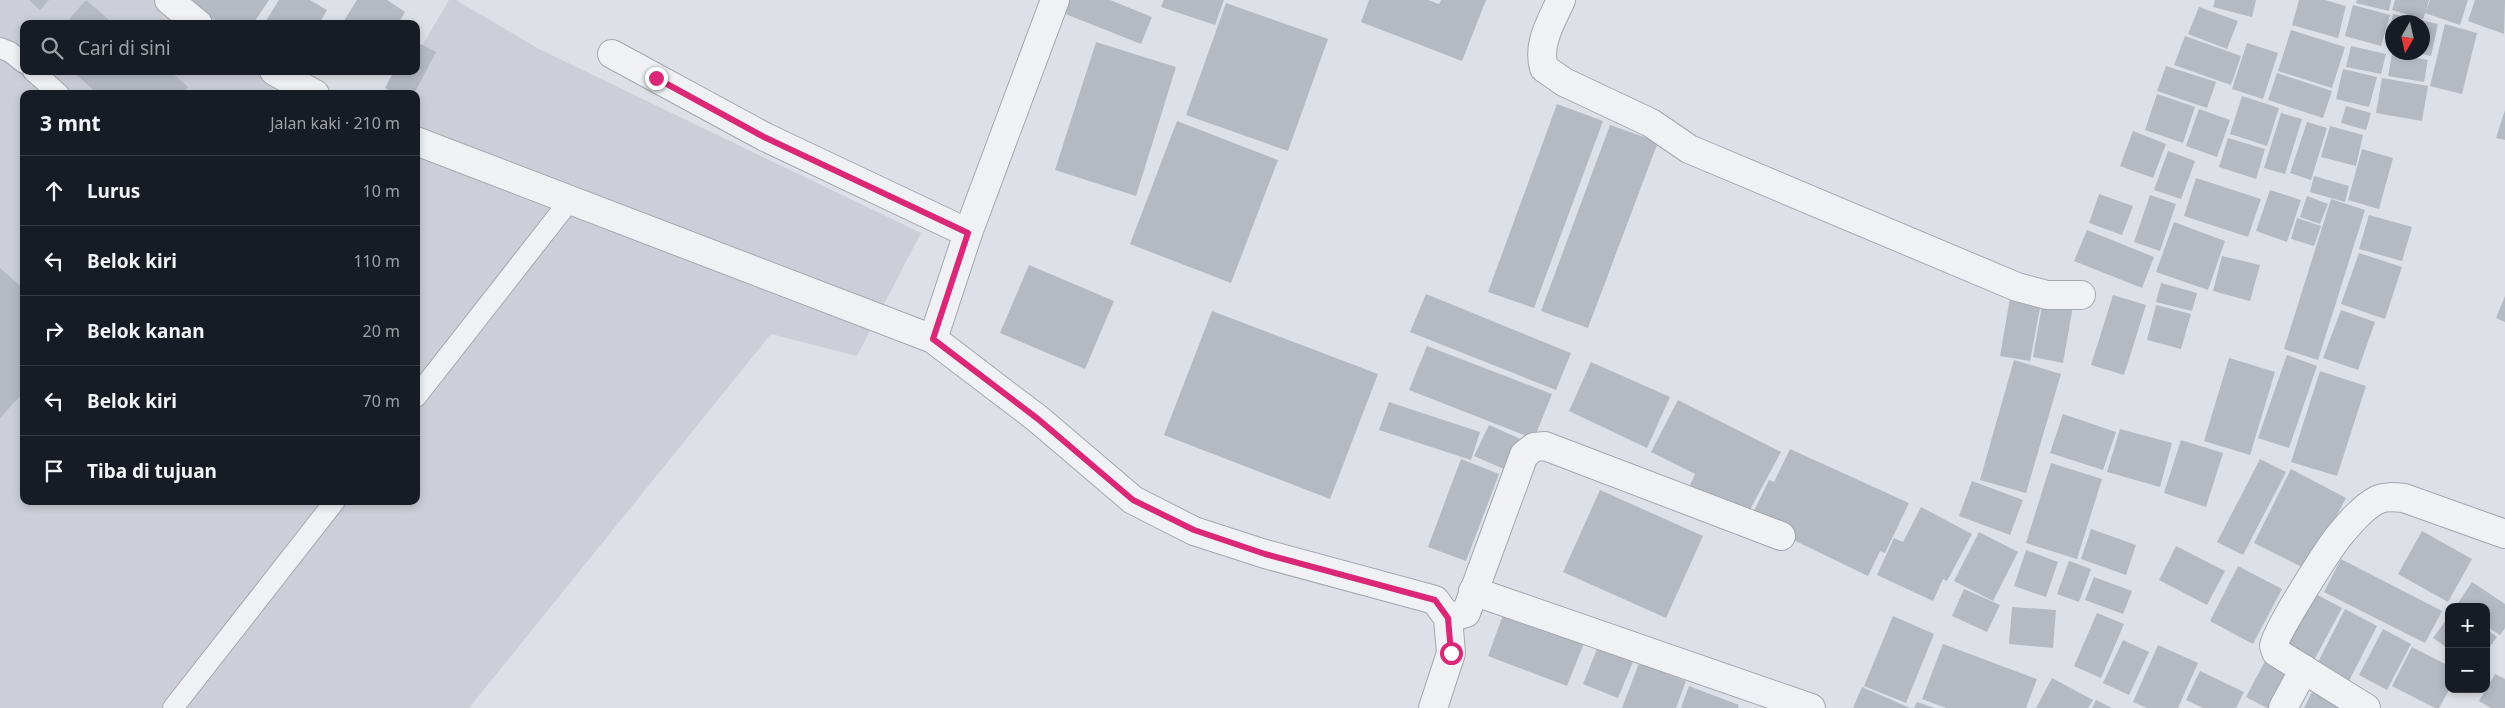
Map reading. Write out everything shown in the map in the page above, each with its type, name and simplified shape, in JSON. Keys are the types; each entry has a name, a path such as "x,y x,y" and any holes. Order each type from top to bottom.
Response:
{"street":[{"path":"169,0 193,20"},
{"path":"933,339 968,233 1055,0"},
{"path":"1561,0 1545,34 1540,56 1544,68 1564,82 1651,123 1689,149 2017,288 2047,294 2081,295"},
{"path":"612,54 764,137 968,233"},
{"path":"281,75 308,90"},
{"path":"420,142 933,339 1038,419 1133,500 1194,530 1265,554 1435,600 1448,618 1451,653 1432,708"},
{"path":"1448,618 1466,614 1524,455 1534,446 1545,446 1781,536"},
{"path":"2366,708 2276,652 2274,641 2338,538 2366,507 2379,499 2404,498 2505,534"},
{"path":"1473,591 1811,708"},
{"path":"2283,708 2304,669"}],"lane":[{"path":"0,48 10,52 20,61"},
{"path":"38,75 54,90"},
{"path":"420,392 571,199"},
{"path":"173,708 332,505"}],"shaded area":[{"path":"0,0 209,0 235,20 20,20 20,75 307,75 329,90 20,90 20,505 420,505 420,90 396,90 405,75 420,75 420,49 449,0 456,0 539,49 921,233 857,356 771,334 469,708 0,708"}],"building":[{"path":"29,0 49,0 40,10"},
{"path":"86,0 109,20 68,20"},
{"path":"186,0 269,0 256,20 215,20"},
{"path":"279,0 310,0 327,10 321,20 266,20"},
{"path":"357,0 387,0 405,12 400,20 344,20"},
{"path":"1068,0 1110,0 1152,17 1141,44 1063,13"},
{"path":"1164,0 1224,0 1215,25 1161,7"},
{"path":"1369,0 1428,0 1439,4 1441,0 1486,0 1462,61 1361,22"},
{"path":"2215,0 2256,0 2252,17 2213,7"},
{"path":"2299,0 2325,0 2346,6 2338,38 2292,25"},
{"path":"2357,0 2391,0 2389,11 2356,3"},
{"path":"2395,0 2429,0 2426,11 2430,0 2468,0 2460,25 2425,13 2424,15 2409,15 2392,10"},
{"path":"2475,0 2505,0 2504,34 2468,21"},
{"path":"1226,3 1328,39 1288,151 1186,115"},
{"path":"2353,5 2390,15 2385,15 2385,32 2381,46 2345,36"},
{"path":"2199,7 2238,21 2227,49 2188,34"},
{"path":"2430,22 2438,24 2430,56"},
{"path":"2445,24 2477,33 2462,94 2430,86"},
{"path":"2291,30 2345,47 2332,88 2278,71"},
{"path":"2185,36 2241,56 2231,85 2174,65"},
{"path":"1096,42 1176,67 1136,196 1055,170"},
{"path":"2247,43 2278,53 2263,99 2232,89"},
{"path":"420,44 436,52 416,90 388,90 385,88 392,75 420,75"},
{"path":"2351,46 2385,54 2381,74 2346,67"},
{"path":"2391,60 2428,60 2424,82 2388,76"},
{"path":"2166,66 2216,82 2207,108 2157,91"},
{"path":"2343,69 2377,77 2369,107 2336,99"},
{"path":"2277,73 2332,91 2323,118 2268,100"},
{"path":"77,75 174,75 188,87 185,90 93,90"},
{"path":"2382,78 2428,86 2422,121 2376,113"},
{"path":"2157,94 2195,107 2183,143 2145,130"},
{"path":"2242,96 2279,108 2267,146 2230,134"},
{"path":"1557,104 1603,121 1534,308 1488,292"},
{"path":"2346,106 2371,113 2366,130 2341,123"},
{"path":"2199,109 2230,120 2217,157 2186,146"},
{"path":"2505,110 2505,140 2496,138"},
{"path":"2281,113 2302,119 2285,174 2264,168"},
{"path":"1177,121 1278,160 1231,283 1130,244"},
{"path":"2307,122 2327,128 2311,180 2290,173"},
{"path":"1610,125 1658,142 1588,328 1541,311"},
{"path":"2330,126 2363,135 2356,166 2321,157"},
{"path":"2133,131 2166,144 2153,178 2120,166"},
{"path":"2228,138 2265,149 2256,179 2219,167"},
{"path":"2362,149 2393,158 2379,209 2348,200"},
{"path":"2168,151 2195,161 2181,199 2154,190"},
{"path":"2314,176 2349,186 2345,202 2310,192"},
{"path":"2196,178 2261,199 2248,237 2184,216"},
{"path":"2270,190 2301,200 2287,242 2256,231"},
{"path":"2099,194 2133,206 2122,235 2089,223"},
{"path":"2150,195 2176,204 2160,251 2134,242"},
{"path":"2307,196 2328,204 2320,224 2300,217"},
{"path":"2331,199 2365,210 2318,360 2284,349"},
{"path":"2369,215 2412,227 2402,261 2359,249"},
{"path":"2297,218 2321,226 2314,246 2291,239"},
{"path":"2174,222 2225,241 2208,290 2156,272"},
{"path":"2087,230 2154,257 2142,288 2074,261"},
{"path":"2359,253 2402,267 2385,319 2341,304"},
{"path":"2222,256 2260,265 2250,301 2213,291"},
{"path":"1029,265 1114,301 1085,369 1000,333"},
{"path":"0,268 20,286 20,396 0,418"},
{"path":"2161,283 2197,293 2192,311 2156,302"},
{"path":"1426,294 1571,353 1556,390 1410,332"},
{"path":"2113,295 2146,305 2124,375 2091,365"},
{"path":"2505,296 2505,322 2496,318"},
{"path":"2010,298 2041,303 2030,361 2000,356"},
{"path":"2043,300 2073,306 2063,363 2033,357"},
{"path":"2156,305 2191,314 2181,349 2147,340"},
{"path":"2341,310 2375,322 2358,370 2323,358"},
{"path":"1212,311 1378,374 1330,499 1164,435"},
{"path":"1427,346 1552,394 1534,439 1409,390"},
{"path":"2287,355 2317,366 2289,448 2258,438"},
{"path":"2229,358 2275,372 2250,455 2204,441"},
{"path":"2014,360 2061,374 2026,493 1980,480"},
{"path":"1591,362 1670,397 1647,448 1569,411"},
{"path":"2320,371 2366,386 2337,476 2291,462"},
{"path":"1678,400 1781,452 1745,519 1687,492 1695,474 1651,452"},
{"path":"1389,402 1480,432 1471,460 1379,430"},
{"path":"2063,414 2116,432 2103,470 2050,453"},
{"path":"1489,425 1527,442 1513,473 1474,456"},
{"path":"2120,429 2172,443 2160,487 2107,472"},
{"path":"2181,440 2223,453 2206,507 2164,493"},
{"path":"1790,449 1909,503 1885,553 1880,551 1868,576 1750,519 1769,480 1774,482"},
{"path":"1461,459 1499,474 1466,561 1428,547"},
{"path":"2260,459 2286,472 2243,555 2217,542"},
{"path":"2051,463 2102,479 2077,559 2026,543"},
{"path":"2291,469 2346,498 2308,570 2254,543"},
{"path":"1972,481 2023,500 2010,535 1959,516"},
{"path":"1600,490 1703,536 1666,618 1563,572"},
{"path":"1921,507 1972,534 1947,581 1943,579 1933,601 1877,575 1894,538 1903,542"},
{"path":"2091,529 2136,545 2126,575 2081,559"},
{"path":"2422,531 2472,559 2448,602 2398,574"},
{"path":"1979,532 2018,552 1993,601 1954,581"},
{"path":"2176,546 2225,571 2207,605 2159,580"},
{"path":"2026,550 2058,562 2046,597 2014,586"},
{"path":"2341,559 2442,611 2425,643 2324,592"},
{"path":"2069,561 2091,569 2079,602 2057,594"},
{"path":"2238,566 2282,589 2253,644 2210,621"},
{"path":"2094,577 2132,591 2123,614 2085,600"},
{"path":"2472,582 2505,604 2505,628 2500,635 2490,629 2490,603 2458,603"},
{"path":"1964,589 2000,605 1987,632 1952,616"},
{"path":"2310,591 2342,608 2312,664 2280,648"},
{"path":"2012,607 2056,610 2053,648 2009,644"},
{"path":"2345,609 2377,626 2347,685 2315,668"},
{"path":"1504,612 1584,643 1567,686 1488,656"},
{"path":"2097,613 2124,624 2101,678 2074,666"},
{"path":"1893,616 1934,634 1906,703 1864,686"},
{"path":"2445,622 2445,646 2433,638"},
{"path":"2383,629 2411,644 2387,690 2359,675"},
{"path":"2490,632 2497,637 2490,647"},
{"path":"2123,640 2149,652 2129,695 2103,683"},
{"path":"1599,644 1635,657 1618,698 1583,684"},
{"path":"1943,644 2037,679 2026,708 1946,708 1922,699"},
{"path":"2158,645 2198,663 2178,708 2147,708 2133,702"},
{"path":"2412,647 2445,664 2445,693 2447,693 2439,708 2435,708 2392,686"},
{"path":"2265,661 2312,685 2300,708 2267,708 2246,697"},
{"path":"1639,663 1686,681 1676,708 1622,708"},
{"path":"2200,671 2244,692 2236,708 2203,708 2186,700"},
{"path":"2495,674 2505,679 2505,708 2491,708 2479,701 2484,693 2490,693 2490,682"},
{"path":"2052,678 2093,700 2088,708 2036,708"},
{"path":"1689,686 1739,705 1738,708 1681,708"},
{"path":"1862,687 1910,708 1853,708"},
{"path":"2312,692 2343,708 2304,708"},
{"path":"2096,700 2112,708 2092,708"},
{"path":"1917,702 1935,708 1914,708"}],"route":[{"path":"656,78 764,137 968,233 933,339 1038,419 1133,500 1194,530 1265,554 1435,600 1448,618 1451,653"}]}
